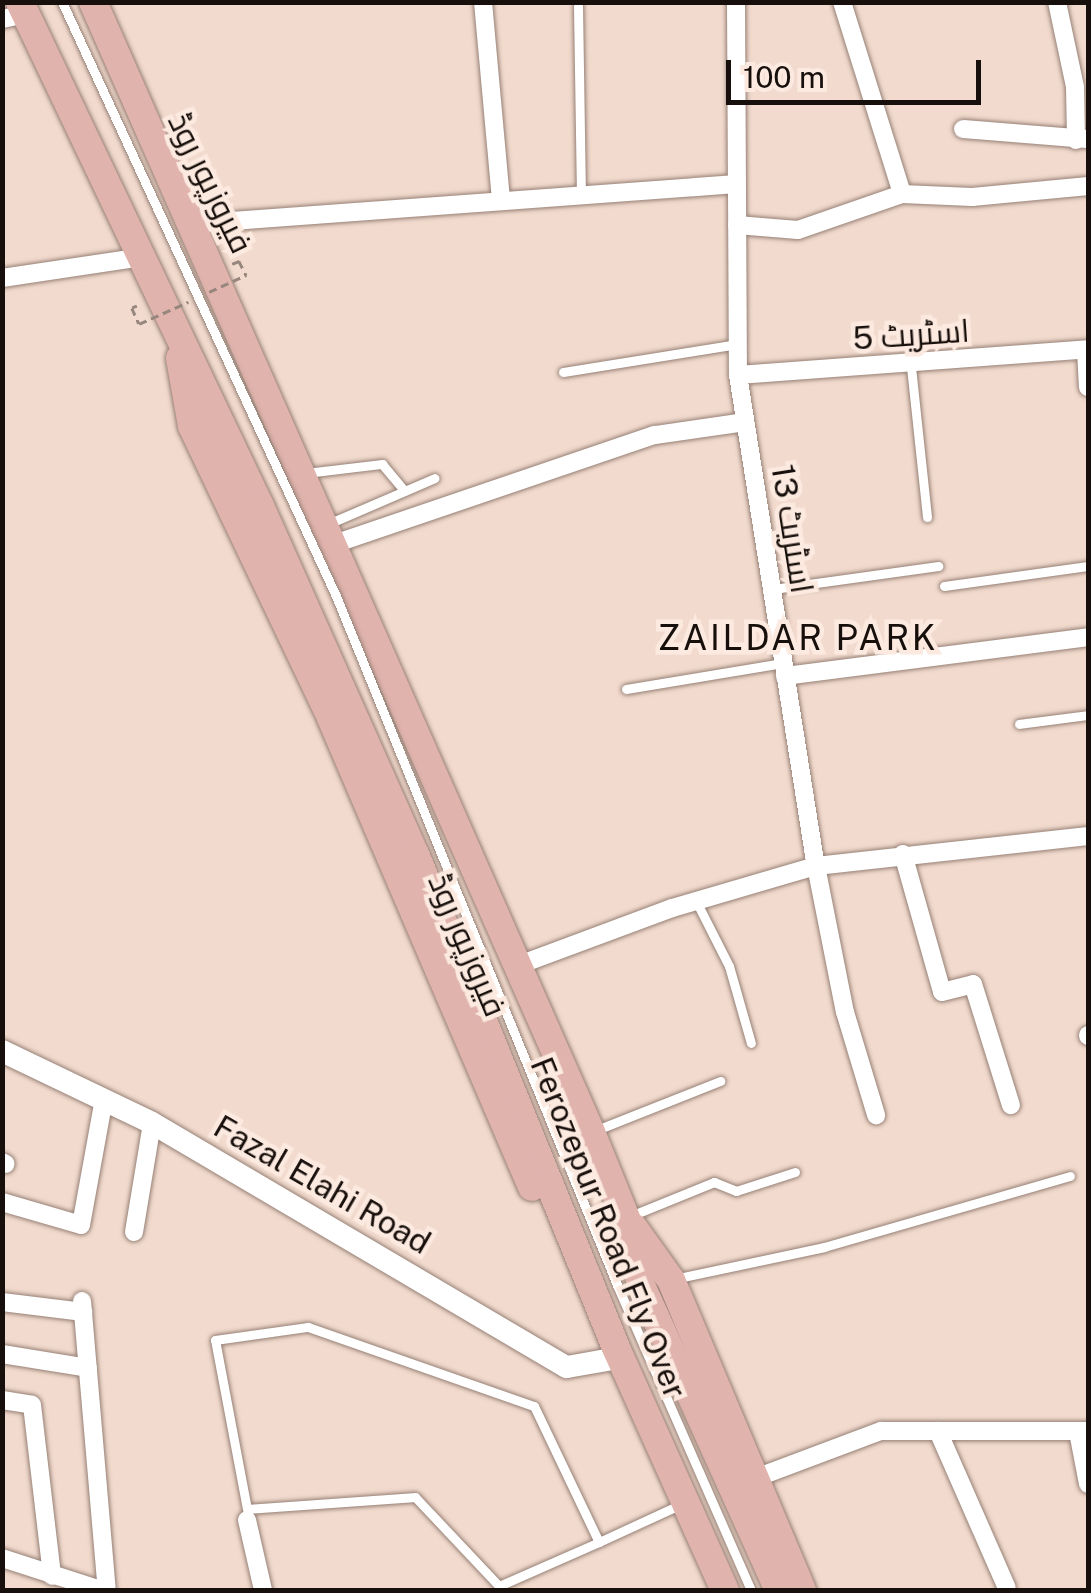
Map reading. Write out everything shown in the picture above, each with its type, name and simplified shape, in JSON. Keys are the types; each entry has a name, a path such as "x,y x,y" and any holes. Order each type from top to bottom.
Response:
{"main road":[{"name":"فیروزپور روڈ","path":"92,2 592,1132 626,1218 641,1284 779,1590"},
{"name":"فیروزپور روڈ","path":"16,12 144,258 260,506"},
{"name":"فیروزپور روڈ","path":"174,324 192,426 331,718 606,1360 710,1590"},
{"name":"Ferozepur Road Fly Over","path":"260,506 416,856 618,1350 725,1590"},
{"name":"فیروزپور روڈ","path":"626,1218 671,1280 802,1590"}],"street":[{"path":"483,2 501,200"},
{"name":"اسٹریٹ 13","path":"736,2 738,374 816,866 845,1012 876,1115"},
{"path":"842,2 902,194"},
{"path":"963,129 1082,140 1057,2"},
{"path":"190,224 737,184"},
{"path":"738,226 798,230 902,194 972,197 1088,186"},
{"path":"2,278 144,258"},
{"path":"1087,350 1088,387"},
{"name":"اسٹریٹ 5","path":"738,374 911,366 1087,350"},
{"path":"330,534 655,435 745,422"},
{"path":"784,670 1088,637"},
{"path":"519,965 696,901 816,866 1088,836"},
{"path":"903,854 942,992 973,984 1011,1105"},
{"name":"Fazal Elahi Road","path":"2,1051 152,1123 566,1367 606,1360"},
{"path":"2,1202 81,1225 104,1099"},
{"path":"134,1232 152,1123"},
{"path":"2,1302 82,1306 104,1590 2,1558"},
{"path":"2,1354 88,1368"},
{"path":"2,1400 32,1404 52,1576"},
{"path":"753,1479 881,1431 1083,1431 1088,1484"},
{"path":"938,1431 1007,1588"},
{"path":"246,1520 258,1589"}],"lane":[{"path":"62,2 336,596 617,1284 752,1590"},
{"path":"578,6 581,195"},
{"path":"564,372 738,344"},
{"path":"911,366 927,517"},
{"path":"303,474 382,464 404,491"},
{"path":"330,534 404,491 435,478"},
{"path":"772,589 938,566"},
{"path":"944,586 1088,566"},
{"path":"626,690 784,670"},
{"path":"1019,724 1088,715"},
{"path":"696,901 730,966 751,1043"},
{"path":"592,1132 720,1082"},
{"path":"626,1218 714,1182 736,1192 795,1172"},
{"path":"671,1280 824,1248 1070,1176"},
{"path":"598,1542 534,1406 308,1327 216,1340 247,1509 415,1497 499,1586 598,1542 674,1508"}],"path":[{"path":"239,261 246,276"},
{"path":"132,308 139,324"}],"district":[{"name":"ZAILDAR PARK","path":"798,638"}]}
